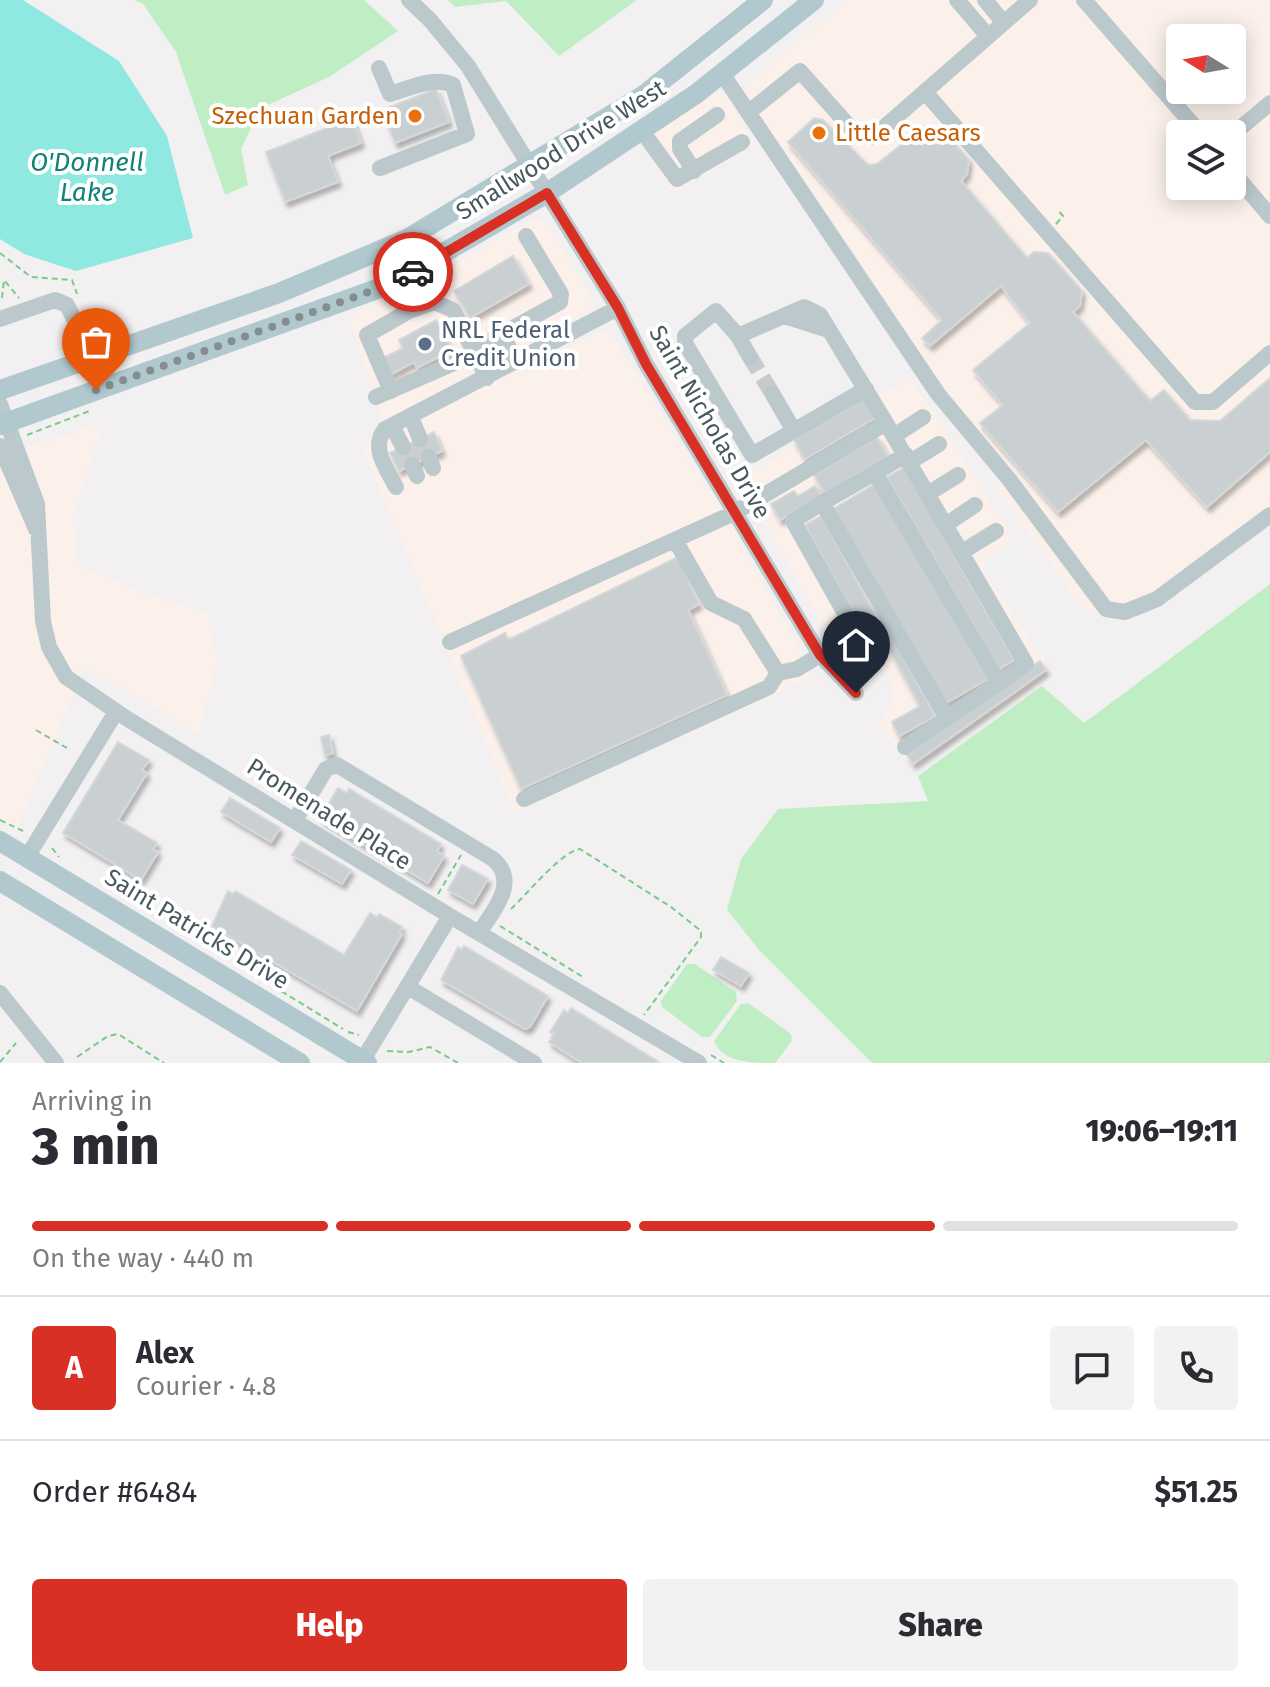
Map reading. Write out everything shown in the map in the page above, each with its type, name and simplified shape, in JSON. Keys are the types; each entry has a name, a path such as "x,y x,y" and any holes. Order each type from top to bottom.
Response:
{"main road":[{"name":"Smallwood Drive West","path":"0,390 376,255 531,167 644,95 763,0"},
{"name":"Smallwood Drive West","path":"6,422 388,285 547,193 642,131 723,75 814,0"},
{"name":"Saint Patricks Drive","path":"0,841 363,1062"},
{"path":"0,881 300,1063"}],"street":[{"name":"Saint Nicholas Drive","path":"409,0 468,66 618,308 646,364 820,655 856,693"},
{"path":"957,0 987,35"},
{"path":"985,0 1003,22"},
{"path":"749,112 800,71 856,134 873,137 1030,0"},
{"path":"1084,0 1189,120"},
{"path":"379,68 390,94 443,80 453,85 467,134 380,168"},
{"path":"723,75 938,394 1008,478 1106,609 1125,612 1157,599 1270,515"},
{"path":"925,92 1195,402 1213,402 1270,353"},
{"path":"1246,123 1270,103"},
{"path":"694,171 680,149 680,141 717,115"},
{"path":"642,131 673,177 681,178 742,142"},
{"path":"1246,188 1270,216"},
{"path":"487,378 474,352 447,304 434,302 409,311 367,335 383,394 474,352 558,305 562,298 526,236"},
{"path":"0,319 55,300 80,315"},
{"path":"738,336 804,307 813,309 908,458 1026,664 905,747"},
{"path":"396,487 378,446 382,432 618,308"},
{"path":"750,357 738,336 716,311 691,328 685,343 752,455 866,389"},
{"path":"502,335 517,362"},
{"path":"772,393 794,431"},
{"path":"411,417 420,439"},
{"path":"450,642 734,513 890,429 923,417"},
{"name":"Promenade Place","path":"6,422 37,504 43,621 54,657 66,677 116,712 450,916 699,1063"},
{"path":"392,426 403,447"},
{"path":"891,622 860,640 793,521 875,473 939,444"},
{"name":"Promenade Place","path":"0,446 24,508 39,534"},
{"path":"875,473 999,683"},
{"path":"929,493 958,475"},
{"path":"822,503 947,718"},
{"path":"947,524 975,505"},
{"path":"962,552 996,531"},
{"path":"675,540 711,603 744,619 778,673"},
{"path":"524,799 769,687 778,673 797,669 820,655"},
{"path":"27,857 116,712"},
{"path":"295,820 326,769 337,765 467,844 500,865 506,882 479,933"},
{"path":"363,1062 450,916"},
{"path":"408,987 534,1063"},
{"path":"0,993 56,1063"}],"path":[{"path":"1055,225 1063,216 1058,210"},
{"path":"0,253 31,277 72,280 80,315 91,340"},
{"path":"2,298 4,280 17,293"},
{"path":"6,422 25,430 27,435 97,408"},
{"path":"36,730 67,748"},
{"path":"0,820 23,831"},
{"path":"438,895 467,844"},
{"path":"500,926 504,916 574,850 588,853 701,931 701,937 644,1015"},
{"path":"77,1057 108,1036 118,1034 164,1063"},
{"path":"0,1062 16,1043"},
{"path":"387,1051 409,1052 430,1047 458,1063"}],"shaded area":[{"path":"848,0 1270,0 1270,526 1130,622 1096,613 1079,603 996,487 1008,477 736,94"},
{"path":"714,93 727,98 755,145 673,193 643,142"},
{"path":"533,219 542,219 548,225 591,297 590,311 447,394 383,420 348,315 408,291"},
{"path":"602,331 616,341 735,534 815,676 515,813 361,444"},
{"path":"910,377 1013,538 985,561 983,571 1052,671 913,767 878,725 890,707 894,694 888,674 875,663 859,659 846,665 739,480"},
{"path":"103,423 73,517 78,565 144,593 207,613 217,662 199,734 85,666 16,829 0,819 0,457"}],"green space":[{"path":"135,0 364,0 398,31 329,77 261,108 241,149 248,185 225,195 176,52 143,4"},
{"path":"448,0 637,0 559,56 506,1 455,7"},
{"path":"1270,584 1270,1063 872,1063 760,951 727,910 741,859 778,809 928,801 918,776 1042,686 1084,723"},
{"path":"687,964 695,964 736,992 737,1001 710,1037 702,1037 662,1007 661,1001"},
{"path":"748,1003 791,1034 792,1041 775,1063 731,1058 714,1041 741,1004"}],"water":[{"name":"O'Donnell Lake","path":"0,0 23,0 119,61 167,136 193,238 76,271 24,254 0,239"}],"building":[{"name":"Szechuan Garden","path":"436,89 449,122 395,143 382,110"},
{"path":"352,118 361,143 328,156 338,182 285,202 266,152"},
{"path":"814,118 823,120 868,165 877,164 925,126 940,127 969,160 967,174 961,181 1027,258 1034,252 1048,253 1082,291 1080,306 1073,312 1150,401 1164,390 1190,420 1220,421 1270,378 1270,452 1207,507 1146,440 1058,512 980,423 1003,405 973,370 1030,323 1001,286 930,346 922,338 942,320 788,142"},
{"path":"513,256 529,284 470,318 454,291"},
{"name":"NRL Federal Credit Union","path":"436,320 452,350 417,368 414,362 390,375 381,359 403,348 399,340"},
{"path":"864,399 875,418 805,459 794,440"},
{"path":"434,432 442,451 399,471 390,453"},
{"path":"877,437 888,456 825,493 814,475"},
{"path":"907,466 960,556 955,558 1014,660 999,669 887,477"},
{"path":"875,484 988,679 946,703 833,509"},
{"path":"815,486 821,495 780,520 771,504 794,491 798,496"},
{"path":"821,516 879,621 863,630 805,525"},
{"path":"678,557 699,604 688,610 727,695 521,789 461,656 505,633 508,640"},
{"path":"890,633 935,716 899,736 892,722 920,706 883,637"},
{"path":"1040,661 1046,670 913,764 907,755"},
{"path":"329,735 333,753 325,755 321,737"},
{"path":"118,742 149,760 142,770 147,773 118,820 157,843 153,849 158,852 141,880 63,833"},
{"path":"338,788 347,793 349,789 441,844 437,851 444,856 428,883 320,819"},
{"path":"230,798 280,828 271,842 221,812"},
{"path":"301,841 351,870 342,884 292,855"},
{"path":"462,865 488,879 473,904 448,890"},
{"path":"228,891 233,894 235,891 344,955 370,913 377,917 379,914 402,927 399,932 402,934 357,1011 212,926"},
{"path":"464,946 548,996 530,1027 525,1029 441,980 458,947 462,950"},
{"path":"721,957 749,973 741,986 713,970"},
{"path":"571,1008 656,1063 582,1063 549,1042 554,1034 550,1032 564,1010 568,1013"}],"tunnel":[{"path":"750,357 772,393"}],"way so far":[{"path":"96,390 388,285 413,272"}],"place":[{"name":"Szechuan Garden","path":"415,116"},
{"name":"Little Caesars","path":"819,133"},
{"name":"NRL Federal Credit Union","path":"425,344"}],"route":[{"path":"413,272 547,193 618,308 646,364 820,655 856,693"}]}
